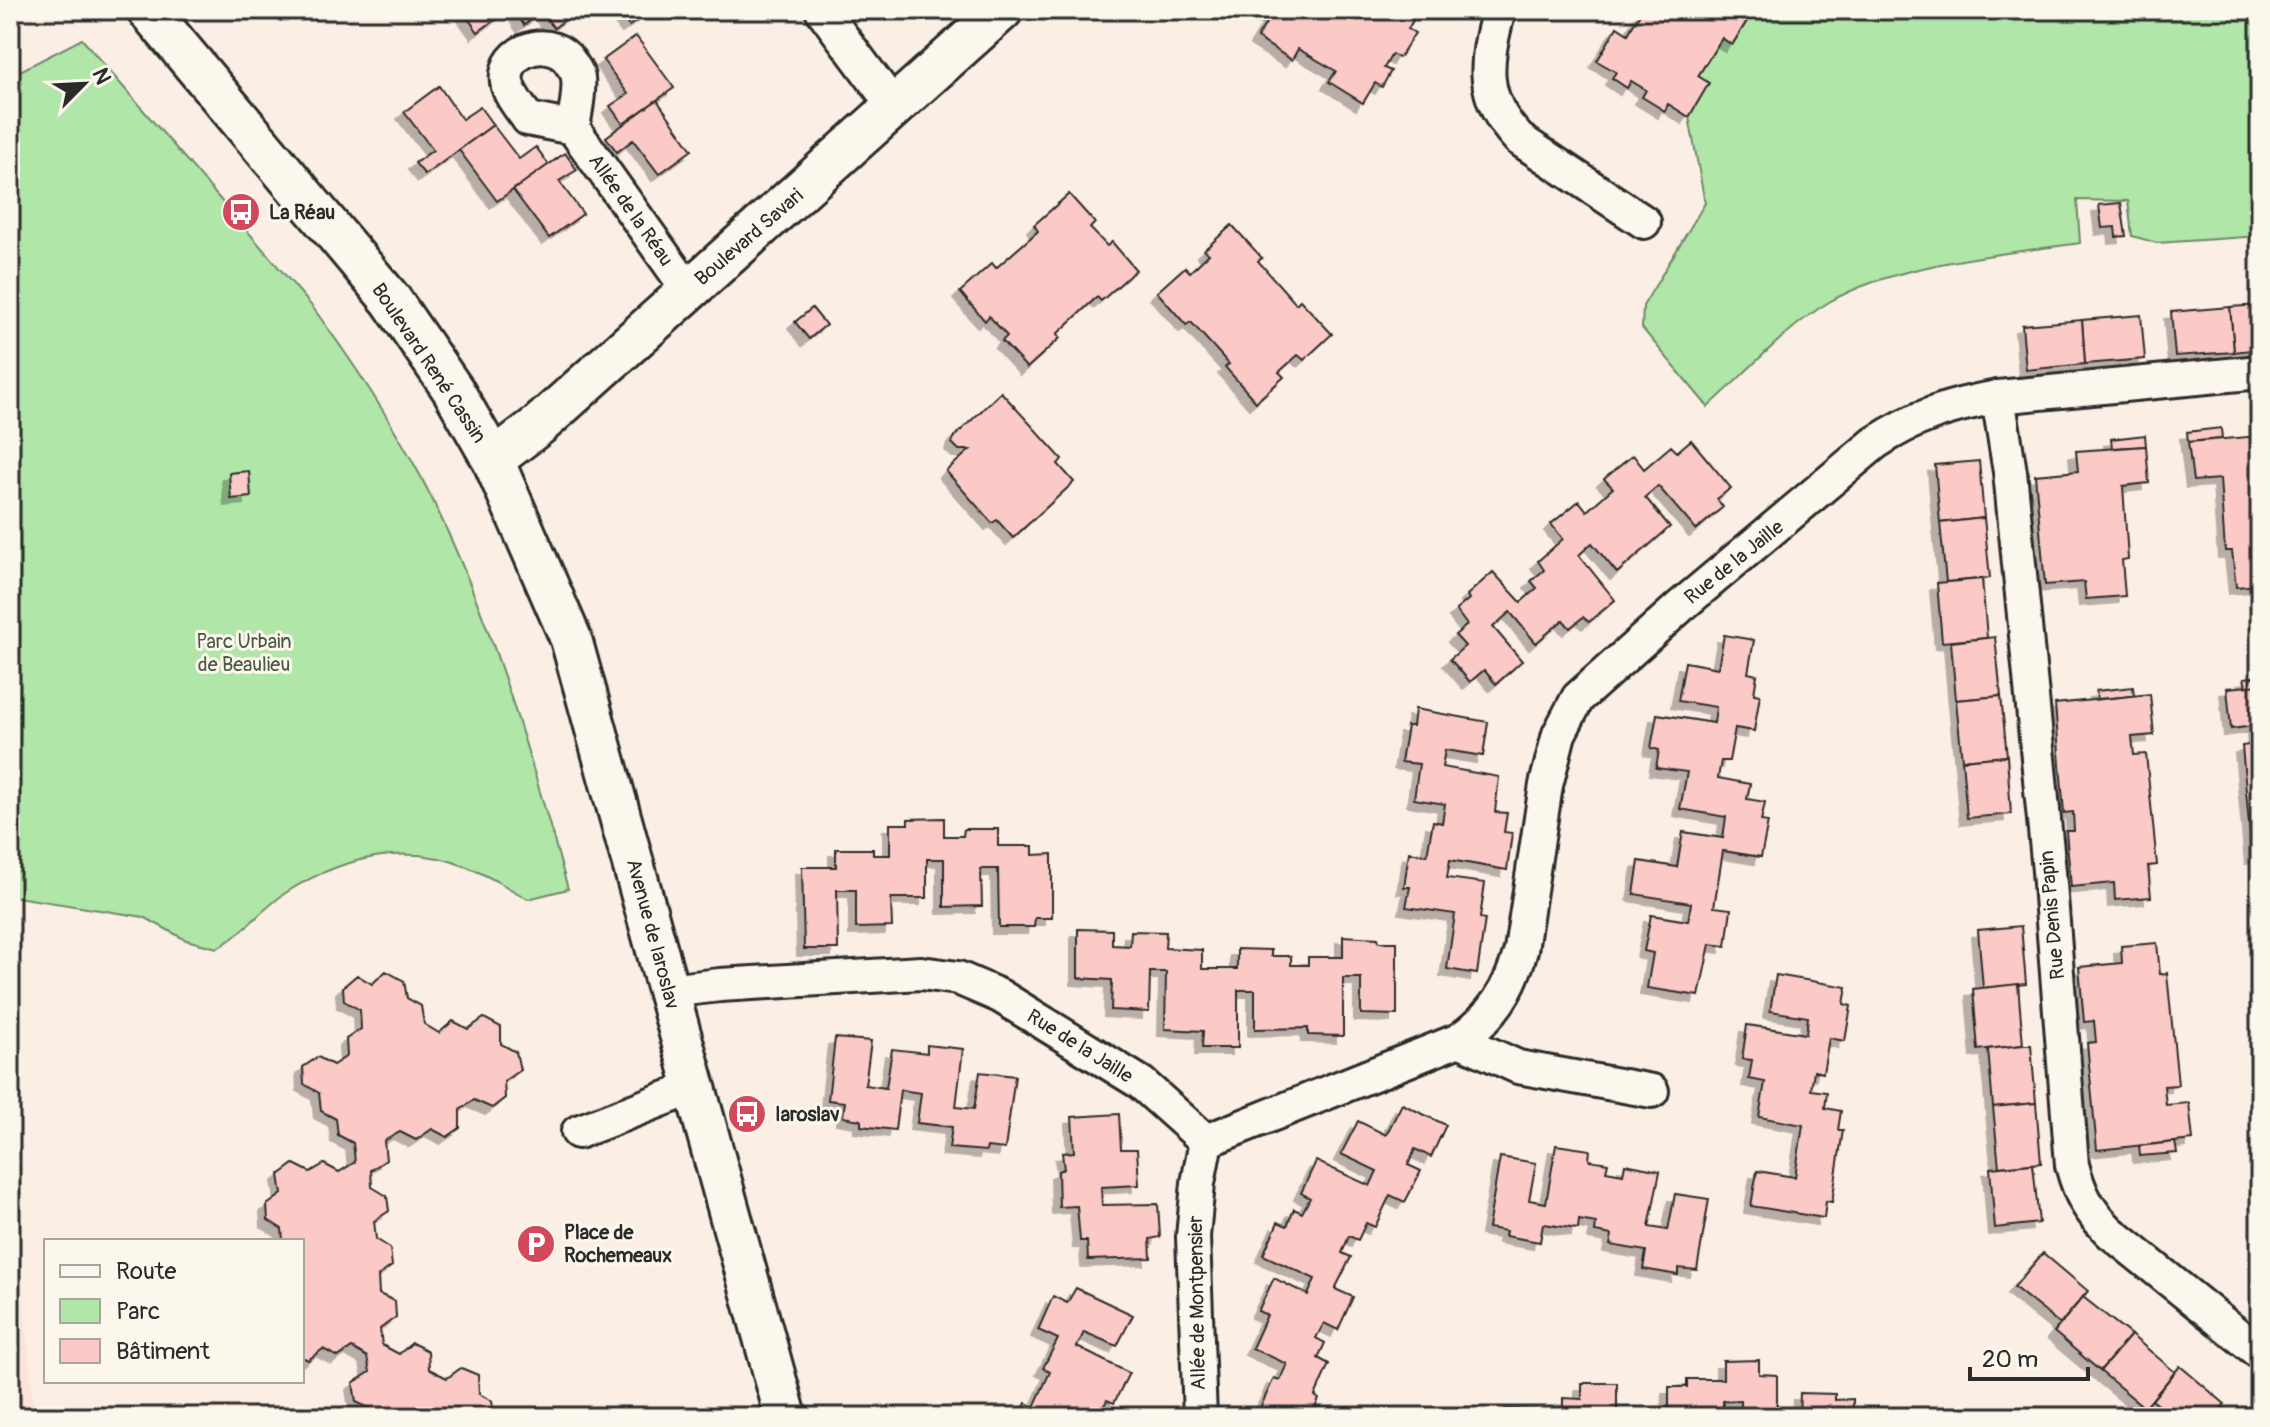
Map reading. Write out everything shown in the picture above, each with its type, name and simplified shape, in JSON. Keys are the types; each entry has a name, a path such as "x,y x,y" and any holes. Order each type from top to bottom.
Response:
{"street":[{"name":"Boulevard René Cassin","path":"148,10 391,300 453,390 493,460"},
{"path":"822,10 895,108"},
{"name":"Boulevard Savari","path":"493,460 539,425 1002,10"},
{"path":"1499,10 1488,50 1487,71 1490,92 1504,123 1519,139 1644,222"},
{"name":"Allée de la Réau","path":"573,128 689,291"},
{"name":"Rue de la Jaille","path":"668,991 921,973 958,978 1000,996 1141,1083 1206,1141 1459,1040 1476,1028 1496,1007 1515,971 1521,950 1546,785 1567,714 1578,698 1671,614 1875,443 1927,413 1961,403 2260,372"},
{"name":"Rue Denis Papin","path":"1998,397 2011,488 2049,871 2072,1165 2078,1188 2090,1212 2110,1232 2260,1353"},
{"name":"Avenue de Iaroslav","path":"493,460 571,639 786,1417"},
{"path":"1459,1040 1518,1067 1652,1091"},
{"path":"578,1132 695,1087"},
{"name":"Allée de Montpensier","path":"1200,1417 1193,1237 1206,1141"}],"shaded area":[{"path":"10,1145 34,1417 10,1417"}],"green space":[{"path":"1751,10 2260,10 2260,236 2157,243 2132,236 2128,201 2077,200 2080,243 1951,262 1856,289 1813,312 1708,407 1642,328 1643,306 1705,203 1689,117 1708,83 1698,76 1722,38 1733,44 1753,12"},
{"name":"Parc Urbain de Beaulieu","path":"82,39 311,305 408,453 444,524 486,626 522,730 568,889 528,899 483,874 444,859 422,855 376,857 332,869 290,890 217,948 186,940 144,917 10,896 10,76"}],"building":[{"path":"462,10 508,10 478,32"},
{"path":"514,10 540,10 542,12 524,25"},
{"path":"540,10 567,10 571,15 554,28"},
{"path":"617,10 651,10 629,26"},
{"path":"1265,10 1419,10 1408,29 1415,33 1399,58 1392,54 1384,68 1391,71 1382,87 1375,83 1363,103 1329,82 1336,71 1298,49 1292,60 1257,38 1269,18 1262,14"},
{"path":"1642,10 1753,11 1732,45 1722,38 1698,76 1709,83 1689,117 1668,104 1665,111 1642,97 1646,90 1631,81 1627,88 1612,78 1616,72 1597,61 1617,27 1628,34"},
{"path":"636,36 674,88 623,124 610,106 628,94 603,60"},
{"path":"439,86 462,119 480,107 493,125 425,175 415,163 433,150 404,112"},
{"path":"657,100 692,150 659,174 633,140 617,152 606,137"},
{"path":"493,125 519,159 536,147 549,165 497,201 459,150"},
{"path":"565,153 577,170 559,181 583,214 549,238 513,190"},
{"path":"1069,194 1095,223 1090,228 1107,246 1112,242 1136,270 1101,301 1097,297 1057,334 1060,338 1027,368 1002,341 1007,336 989,316 985,321 960,292 992,263 996,268 1038,231 1034,225"},
{"path":"2121,203 2126,236 2116,237 2115,227 2102,228 2099,205"},
{"path":"1232,225 1262,258 1258,261 1296,304 1300,300 1332,334 1304,360 1298,355 1279,372 1284,377 1256,402 1225,367 1229,364 1191,322 1186,325 1157,292 1185,267 1190,272 1209,254 1204,250"},
{"path":"2260,305 2260,349 2234,352 2230,307"},
{"path":"2230,307 2234,352 2175,356 2171,312"},
{"path":"812,308 826,325 809,339 795,322"},
{"path":"2141,315 2145,359 2085,364 2082,320"},
{"path":"2082,320 2085,364 2026,370 2022,325"},
{"path":"1001,392 1062,459 1058,464 1074,482 1013,538 997,520 992,523 946,471 970,450 959,450 952,443 954,437"},
{"path":"2221,428 2222,439 2188,442 2187,432"},
{"path":"2145,435 2146,446 2112,448 2111,439"},
{"path":"2260,436 2260,585 2236,587 2232,551 2225,551 2220,479 2193,481 2188,442"},
{"path":"1691,440 1731,488 1717,499 1723,507 1696,530 1658,486 1645,497 1670,527 1617,573 1592,543 1579,555 1615,600 1589,622 1583,617 1570,628 1563,620 1536,643 1510,612 1493,627 1522,661 1496,684 1484,670 1470,682 1450,659 1465,646 1455,635 1467,625 1456,610 1469,599 1467,595 1493,572 1521,602 1537,588 1531,581 1544,570 1538,561 1563,539 1551,524 1579,501 1587,511 1613,488 1604,479 1633,455 1644,469 1671,446 1677,452"},
{"path":"2146,446 2149,483 2123,486 2128,559 2122,560 2125,596 2086,599 2084,582 2045,585 2035,475 2078,471 2076,451"},
{"path":"1979,461 1984,518 1940,523 1935,465"},
{"path":"249,471 251,497 231,499 229,473"},
{"path":"1984,518 1990,578 1946,582 1940,523"},
{"path":"1982,579 1987,638 1942,642 1937,583"},
{"path":"1724,635 1754,640 1748,673 1757,675 1754,694 1760,695 1754,731 1735,728 1729,761 1721,761 1718,778 1750,784 1747,799 1765,802 1761,821 1768,822 1761,857 1723,851 1714,907 1731,909 1726,946 1710,944 1699,996 1647,988 1653,953 1644,951 1651,915 1688,921 1691,903 1634,894 1639,861 1677,867 1683,832 1723,838 1726,817 1680,809 1687,772 1656,768 1659,750 1651,748 1657,714 1714,723 1716,707 1678,701 1685,662 1718,668"},
{"path":"1995,637 2001,696 1956,700 1951,642"},
{"path":"2260,676 2260,685 2246,687 2244,678"},
{"path":"2260,685 2260,864 2259,856 2252,857 2242,746 2255,744 2254,726 2231,729 2227,688"},
{"path":"2133,687 2134,696 2097,699 2096,691"},
{"path":"2150,694 2154,735 2132,737 2134,755 2146,754 2157,865 2148,866 2151,897 2115,900 2114,883 2071,887 2066,831 2074,831 2073,812 2064,813 2055,704"},
{"path":"2001,696 2007,756 1962,760 1956,700"},
{"path":"1415,709 1488,722 1483,756 1445,750 1442,767 1499,777 1495,812 1507,813 1504,832 1512,833 1507,870 1450,860 1447,878 1485,883 1480,918 1485,919 1477,974 1447,969 1455,914 1406,907 1410,887 1404,887 1409,852 1427,855 1433,821 1442,823 1445,804 1414,799 1419,764 1401,762 1407,726 1413,726"},
{"path":"2007,756 2011,814 1967,818 1962,760"},
{"path":"944,818 944,836 963,836 964,829 998,829 998,846 1033,846 1033,855 1052,854 1052,918 1035,918 1034,927 999,927 998,869 981,869 982,906 944,907 944,859 927,859 927,898 891,898 892,927 856,928 856,890 837,890 838,949 804,949 802,867 836,867 836,849 873,849 873,855 890,855 890,824 908,824 908,819"},
{"path":"2021,926 2026,984 1983,988 1978,930"},
{"path":"1078,929 1112,930 1112,945 1130,946 1131,931 1166,932 1165,948 1202,950 1202,969 1237,969 1237,949 1271,950 1271,956 1291,956 1291,965 1308,965 1308,957 1343,957 1343,936 1397,942 1397,1015 1361,1014 1361,978 1343,978 1343,1036 1308,1035 1308,1028 1255,1029 1255,990 1238,990 1238,1048 1202,1048 1203,1031 1165,1029 1166,972 1150,972 1149,1012 1111,1010 1112,980 1078,978"},
{"path":"2157,943 2160,974 2167,973 2178,1085 2164,1086 2166,1105 2189,1103 2193,1140 2097,1150 2087,1043 2096,1042 2094,1021 2084,1022 2079,967 2122,963 2121,946"},
{"path":"386,971 404,981 407,998 421,1006 424,1024 439,1033 453,1021 468,1029 484,1018 501,1027 501,1044 516,1052 520,1070 504,1081 505,1098 492,1108 474,1100 460,1110 460,1128 447,1137 432,1129 416,1140 400,1132 384,1141 386,1160 371,1170 372,1187 387,1196 389,1211 374,1221 376,1239 390,1248 392,1266 378,1276 379,1294 395,1301 396,1317 380,1329 382,1345 399,1354 412,1343 428,1351 429,1369 447,1378 461,1368 478,1375 479,1394 492,1401 494,1417 372,1417 371,1409 356,1402 353,1383 370,1372 367,1357 352,1348 338,1357 323,1349 308,1360 304,1358 304,1239 283,1239 282,1229 268,1220 267,1205 282,1194 279,1175 294,1164 310,1172 324,1164 339,1172 355,1162 353,1143 338,1135 336,1119 321,1111 319,1093 304,1084 303,1067 318,1057 333,1065 347,1056 346,1039 361,1029 360,1010 344,1001 343,987 357,975 372,984"},
{"path":"1776,975 1847,987 1844,1004 1851,1006 1845,1041 1829,1038 1823,1073 1814,1071 1811,1090 1827,1092 1825,1108 1841,1111 1838,1130 1843,1130 1832,1202 1826,1201 1824,1218 1751,1206 1757,1171 1795,1177 1803,1125 1759,1117 1765,1082 1749,1079 1752,1060 1742,1059 1747,1025 1806,1034 1808,1017 1770,1011"},
{"path":"2018,984 2023,1045 1978,1050 1973,989"},
{"path":"835,1038 871,1041 865,1085 886,1088 892,1049 927,1053 927,1045 963,1049 956,1107 974,1109 980,1072 1015,1076 1005,1149 949,1148 952,1127 917,1123 921,1093 900,1090 895,1130 861,1126 861,1120 843,1117 845,1102 828,1100"},
{"path":"2031,1045 2036,1103 1993,1107 1988,1049"},
{"path":"2036,1103 2041,1163 1999,1167 1993,1107"},
{"path":"1402,1104 1446,1125 1431,1157 1415,1149 1408,1165 1421,1171 1405,1202 1390,1195 1375,1227 1366,1223 1358,1240 1349,1236 1342,1253 1351,1257 1335,1289 1353,1297 1338,1330 1324,1323 1316,1338 1325,1343 1318,1358 1329,1364 1315,1396 1319,1399 1311,1417 1278,1417 1260,1408 1274,1378 1280,1380 1287,1364 1252,1348 1267,1315 1258,1311 1274,1278 1308,1295 1315,1279 1263,1255 1278,1222 1287,1226 1294,1209 1302,1213 1310,1198 1301,1193 1316,1161 1370,1186 1377,1171 1341,1154 1358,1121 1386,1135"},
{"path":"1119,1114 1121,1149 1137,1149 1139,1185 1101,1187 1102,1205 1158,1204 1160,1237 1150,1239 1151,1258 1088,1260 1087,1241 1080,1241 1077,1206 1059,1207 1058,1171 1064,1169 1062,1153 1074,1152 1072,1117"},
{"path":"2175,1142 2177,1153 2140,1156 2139,1146"},
{"path":"1556,1145 1590,1150 1589,1160 1608,1163 1606,1171 1623,1174 1625,1164 1660,1171 1649,1227 1668,1230 1675,1194 1709,1199 1697,1270 1678,1268 1678,1275 1643,1269 1646,1251 1610,1245 1612,1235 1595,1232 1596,1223 1579,1220 1578,1229 1543,1224 1540,1242 1505,1236 1506,1231 1488,1228 1500,1157 1536,1163 1529,1200 1546,1203"},
{"path":"2033,1164 2039,1223 1995,1228 1990,1168"},
{"path":"2043,1253 2088,1291 2060,1324 2014,1287"},
{"path":"1076,1288 1133,1315 1117,1346 1084,1332 1077,1347 1129,1373 1114,1403 1107,1400 1098,1417 1019,1417 1026,1403 1034,1407 1050,1372 1043,1368 1058,1339 1038,1330 1053,1296 1067,1303"},
{"path":"2083,1297 2131,1335 2100,1371 2054,1332"},
{"path":"2131,1335 2175,1372 2145,1408 2100,1371"},
{"path":"1759,1360 1759,1374 1777,1375 1777,1417 1741,1417 1741,1400 1723,1401 1723,1417 1669,1417 1669,1387 1687,1387 1687,1379 1723,1379 1723,1361"},
{"path":"2180,1366 2225,1404 2213,1417 2174,1417 2152,1400"},
{"path":"1582,1383 1617,1383 1617,1412 1651,1413 1651,1417 1563,1417 1563,1398 1582,1399"},
{"path":"1800,1393 1835,1394 1835,1400 1853,1399 1853,1417 1799,1417"},
{"path":"1435,1408 1471,1408 1471,1417 1435,1417"},
{"path":"1505,1409 1541,1410 1541,1417 1486,1417 1505,1415"}],"place":[{"name":"La Réau","path":"241,212"},
{"name":"Iaroslav","path":"747,1114"},
{"name":"Place de Rochemeaux","path":"536,1244"}]}
